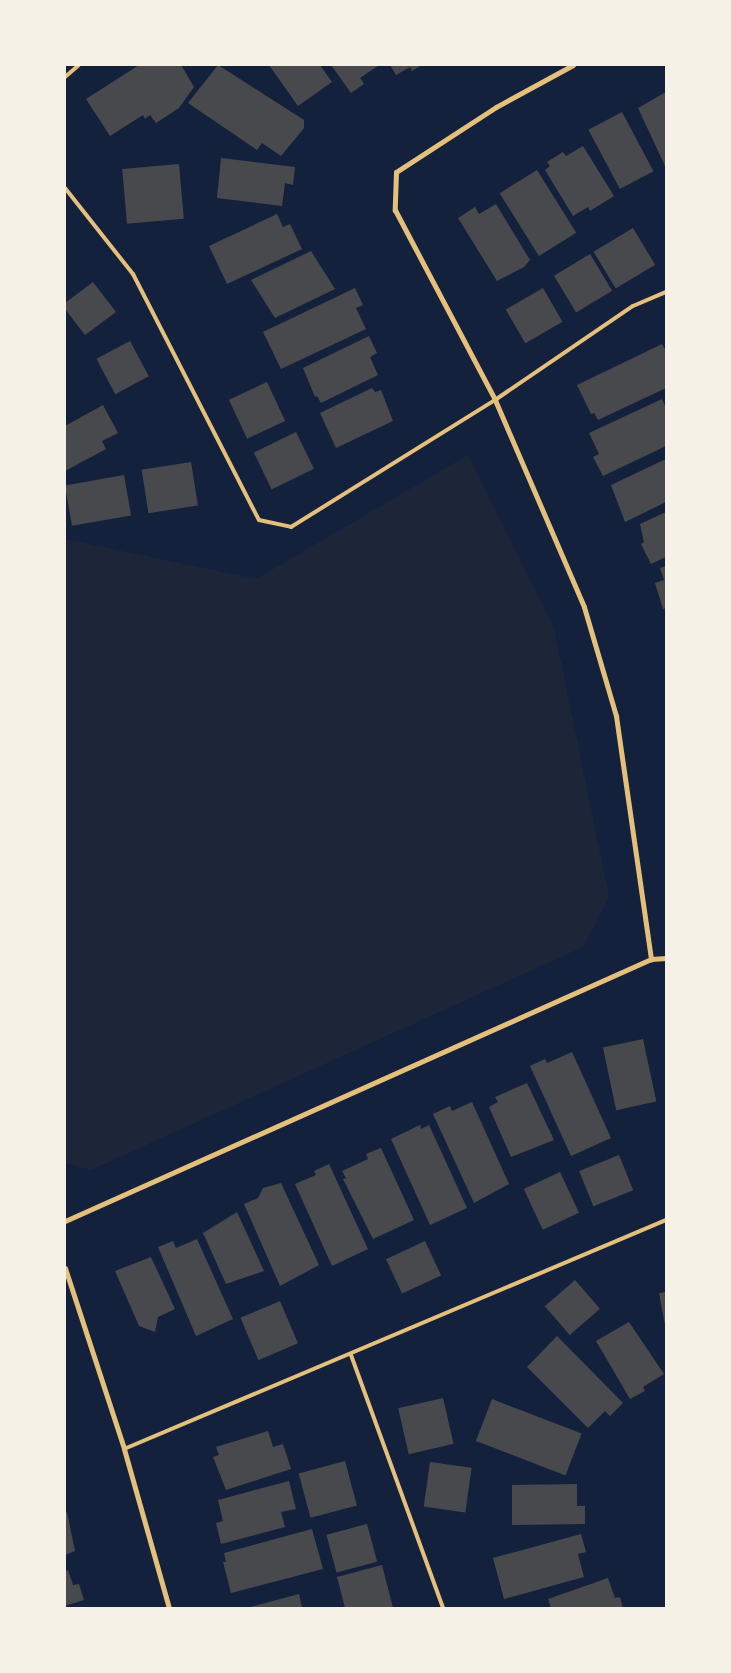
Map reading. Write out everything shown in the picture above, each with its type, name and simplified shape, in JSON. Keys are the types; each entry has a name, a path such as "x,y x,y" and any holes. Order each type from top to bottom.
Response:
{"street":[{"path":"573,65 496,107 396,172 395,210 495,400 584,607 616,716 651,959"},
{"path":"65,1221 651,959 666,958"},
{"path":"65,1268 124,1449 169,1608"}],"lane":[{"path":"65,77 79,65"},
{"path":"65,188 133,274 259,520 291,527 495,400 633,306 666,292"},
{"path":"124,1449 351,1355 666,1220"},
{"path":"351,1355 443,1608"}],"shaded area":[{"path":"468,455 554,628 609,897 583,947 91,1170 65,1163 65,539 256,579"}],"building":[{"path":"139,65 181,65 194,87 179,108 156,123 150,115 145,119 143,115 110,136 86,99"},
{"path":"218,65 304,120 304,128 281,156 262,143 257,150 188,103"},
{"path":"269,65 320,65 332,82 298,106"},
{"path":"331,65 379,65 360,78 364,84 351,93"},
{"path":"390,65 422,65 412,71 410,67 396,75"},
{"path":"666,92 666,168 638,108"},
{"path":"622,112 653,171 620,189 588,130"},
{"path":"583,146 614,196 590,211 588,207 573,216 545,170 550,166 547,162 563,152 566,156"},
{"path":"221,158 295,167 293,185 285,183 282,206 217,198"},
{"path":"179,164 184,219 127,224 122,169"},
{"path":"537,170 576,233 539,256 500,193"},
{"path":"496,204 530,260 524,267 497,281 458,218 475,207 479,214"},
{"path":"277,214 283,227 290,224 302,249 227,284 209,246"},
{"path":"633,228 655,265 616,289 594,252"},
{"path":"311,251 335,289 275,318 251,280"},
{"path":"590,254 612,291 576,312 554,276"},
{"path":"93,282 116,312 85,335 65,309 65,303"},
{"path":"355,288 363,305 356,308 366,329 281,369 263,332"},
{"path":"543,288 562,322 525,343 506,310"},
{"path":"369,336 377,353 370,357 378,375 321,403 317,396 315,397 303,368"},
{"path":"130,341 149,376 115,394 96,359"},
{"path":"662,344 666,351 666,388 598,420 594,413 591,414 577,385"},
{"path":"267,382 285,421 247,439 229,400"},
{"path":"372,388 375,392 381,390 393,421 336,448 320,413"},
{"path":"662,399 666,408 666,446 603,476 593,457 599,454 589,433"},
{"path":"103,405 118,433 102,441 106,449 65,471 65,426"},
{"path":"296,432 314,469 272,489 254,453"},
{"path":"666,459 666,502 625,522 611,485"},
{"path":"191,462 198,505 148,513 142,470"},
{"path":"124,475 131,515 72,526 65,485"},
{"path":"666,512 666,557 651,564 641,544 644,542 640,524"},
{"path":"666,566 666,608 663,609 655,583 664,580 660,568"},
{"path":"643,1039 656,1102 616,1110 603,1048"},
{"path":"572,1052 611,1138 571,1156 530,1066 545,1059 547,1063"},
{"path":"527,1083 554,1140 511,1157 489,1107 498,1102 495,1097"},
{"path":"472,1102 509,1184 474,1203 433,1114 450,1106 452,1111"},
{"path":"420,1125 421,1129 429,1125 467,1208 430,1225 391,1139"},
{"path":"381,1148 414,1220 373,1239 343,1179 346,1178 342,1171 368,1159 366,1154"},
{"path":"619,1155 633,1190 593,1206 579,1171"},
{"path":"329,1164 368,1249 332,1266 295,1184 316,1175 314,1171"},
{"path":"560,1172 579,1213 543,1230 524,1189"},
{"path":"281,1183 319,1265 280,1286 244,1204 258,1198 263,1188"},
{"path":"237,1212 264,1271 226,1284 203,1233"},
{"path":"197,1239 233,1319 196,1336 158,1247 173,1241 176,1248"},
{"path":"425,1241 441,1275 402,1294 386,1259"},
{"path":"151,1257 175,1309 158,1317 155,1332 139,1326 115,1271"},
{"path":"575,1280 600,1309 570,1335 545,1306"},
{"path":"666,1292 666,1324 665,1325 659,1293"},
{"path":"280,1301 298,1343 258,1360 240,1318"},
{"path":"629,1322 664,1374 643,1387 645,1391 630,1399 596,1341"},
{"path":"557,1336 623,1403 610,1416 605,1411 588,1428 527,1367"},
{"path":"443,1398 454,1444 409,1454 398,1408"},
{"path":"492,1399 582,1433 565,1475 476,1441"},
{"path":"268,1431 273,1447 283,1444 291,1469 226,1490 213,1457 219,1455 216,1447"},
{"path":"345,1461 357,1505 311,1518 299,1473"},
{"path":"430,1462 472,1468 465,1512 424,1507"},
{"path":"289,1481 296,1509 281,1512 285,1527 221,1544 216,1523 223,1521 218,1500"},
{"path":"577,1484 577,1506 585,1506 585,1524 512,1525 512,1485"},
{"path":"67,1512 75,1551 65,1555 65,1513"},
{"path":"367,1524 377,1562 337,1573 326,1535"},
{"path":"312,1529 323,1569 231,1593 223,1562 226,1562 224,1553"},
{"path":"581,1534 586,1552 578,1554 584,1577 504,1599 493,1558"},
{"path":"382,1565 393,1608 345,1608 337,1577"},
{"path":"68,1570 73,1585 79,1584 84,1600 65,1606 65,1571"},
{"path":"608,1578 615,1598 620,1597 623,1608 551,1608 548,1599"},
{"path":"299,1594 302,1608 250,1608 250,1607"}]}
